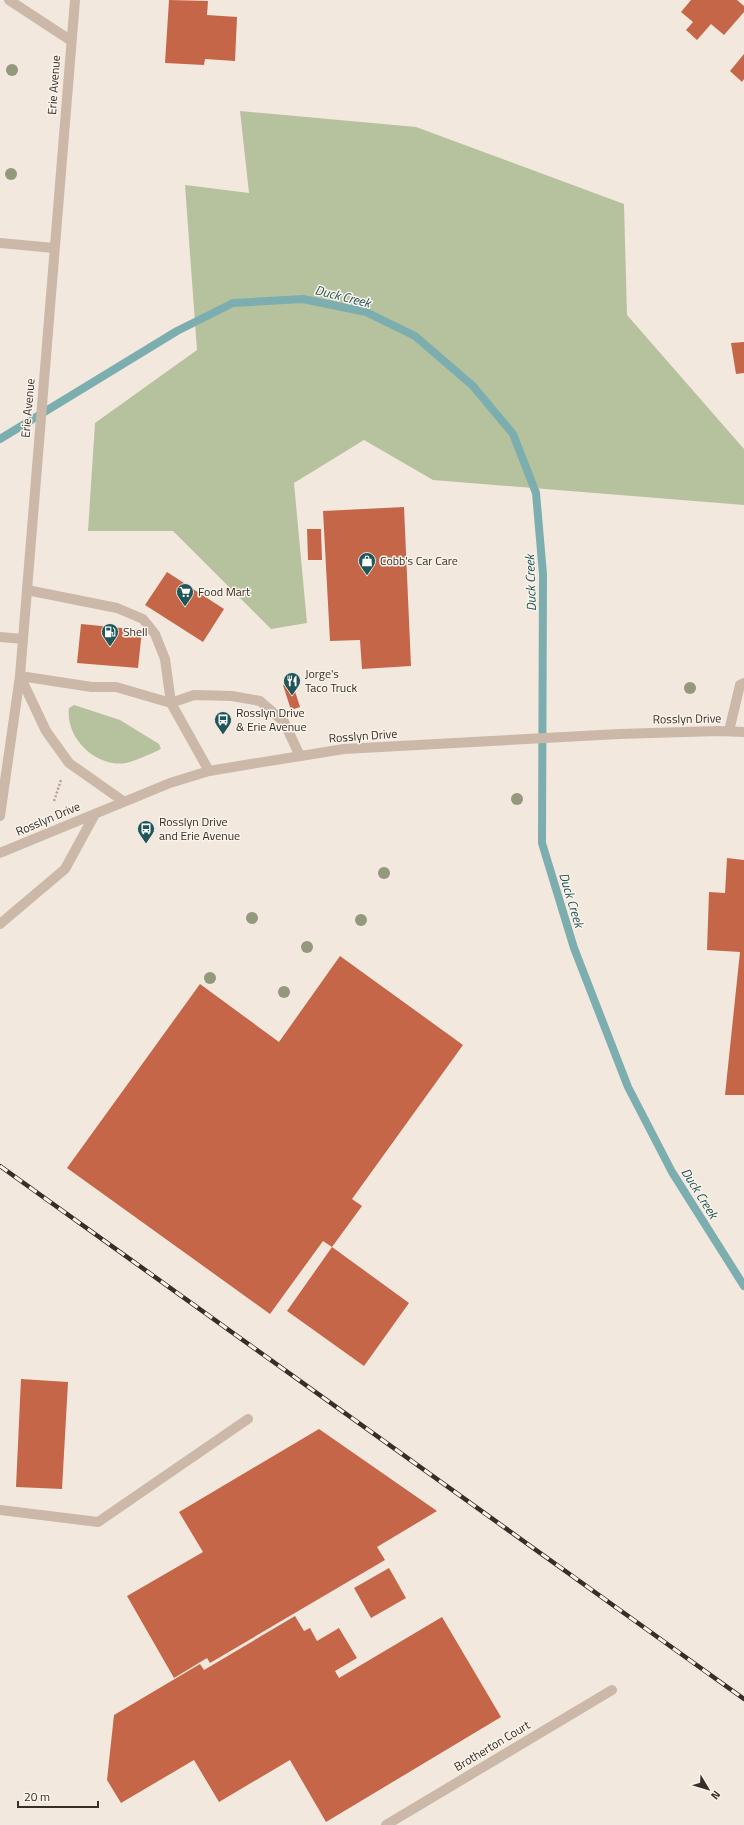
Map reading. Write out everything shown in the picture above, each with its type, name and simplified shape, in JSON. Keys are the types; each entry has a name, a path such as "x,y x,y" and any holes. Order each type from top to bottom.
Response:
{"street":[{"path":"10,0 70,40"},
{"name":"Erie Avenue","path":"0,816 20,676 70,40 75,0"},
{"path":"0,243 54,248"},
{"path":"27,590 117,608 143,619 155,634 165,659 171,703 209,771"},
{"path":"0,637 23,639"},
{"path":"20,676 92,687 116,686 171,703 194,695 232,696 260,701 284,722 300,756"},
{"path":"20,676 46,731 69,763 123,801"},
{"path":"729,731 740,685 744,683"},
{"name":"Rosslyn Drive","path":"0,853 123,801 170,783 209,771 300,756 340,750 518,738 729,731 744,732"},
{"path":"0,924 65,869 95,814"},
{"path":"0,1510 98,1522 248,1420"},
{"name":"Brotherton Court","path":"386,1825 612,1690"}],"path":[{"path":"54,801 62,779"}],"green space":[{"path":"240,111 416,127 624,204 627,315 744,449 744,505 433,480 364,440 294,483 307,623 271,629 173,531 88,531 95,423 197,350 185,185 249,193"},
{"path":"74,705 120,720 159,744 161,749 126,763 104,761 94,756 77,740 72,730 69,719 69,708"}],"building":[{"path":"169,0 208,1 207,15 237,17 235,61 205,59 204,65 165,63"},
{"path":"691,0 737,0 744,6 744,12 724,35 711,24 697,40 686,30 693,22 681,12"},
{"path":"744,54 744,79 742,82 730,71"},
{"path":"744,342 744,373 736,374 731,343"},
{"name":"Cobb's Car Care","path":"404,507 411,666 362,669 360,640 330,641 323,511"},
{"path":"307,529 321,529 322,560 308,560"},
{"name":"Food Mart","path":"167,572 224,609 203,642 145,605"},
{"name":"Shell","path":"81,624 142,630 138,668 77,663"},
{"name":"Jorge's Taco Truck","path":"292,682 300,707 291,710 283,685"},
{"path":"727,858 744,860 744,1095 725,1095 740,952 707,950 709,892 725,893"},
{"path":"340,956 463,1045 352,1199 362,1206 332,1247 323,1241 270,1314 67,1168 200,984 279,1042"},
{"path":"332,1247 409,1303 364,1366 287,1311"},
{"path":"21,1379 68,1382 62,1489 16,1487"},
{"path":"319,1429 437,1511 377,1547 385,1560 210,1663 207,1658 174,1678 127,1596 203,1552 179,1512"},
{"path":"389,1568 406,1598 371,1618 354,1588"},
{"path":"295,1616 304,1631 310,1628 317,1641 339,1628 357,1658 335,1671 339,1678 442,1617 501,1717 326,1822 290,1760 219,1802 194,1760 121,1803 107,1780 114,1715 200,1664 204,1670"}],"waterway":[{"name":"Duck Creek","path":"0,439 177,331 233,303 303,299 366,312 415,336 473,386 513,434 536,493 543,574 542,843 574,948 628,1087 672,1172 744,1286"}],"railway":[{"path":"0,1166 744,1699"}],"place":[{"name":"Cobb's Car Care","path":"367,576"},
{"name":"Food Mart","path":"185,607"},
{"name":"Shell","path":"110,647"},
{"name":"Jorge's Taco Truck","path":"292,696"},
{"name":"Rosslyn Drive & Erie Avenue","path":"223,735"},
{"name":"Rosslyn Drive and Erie Avenue","path":"146,844"}]}
